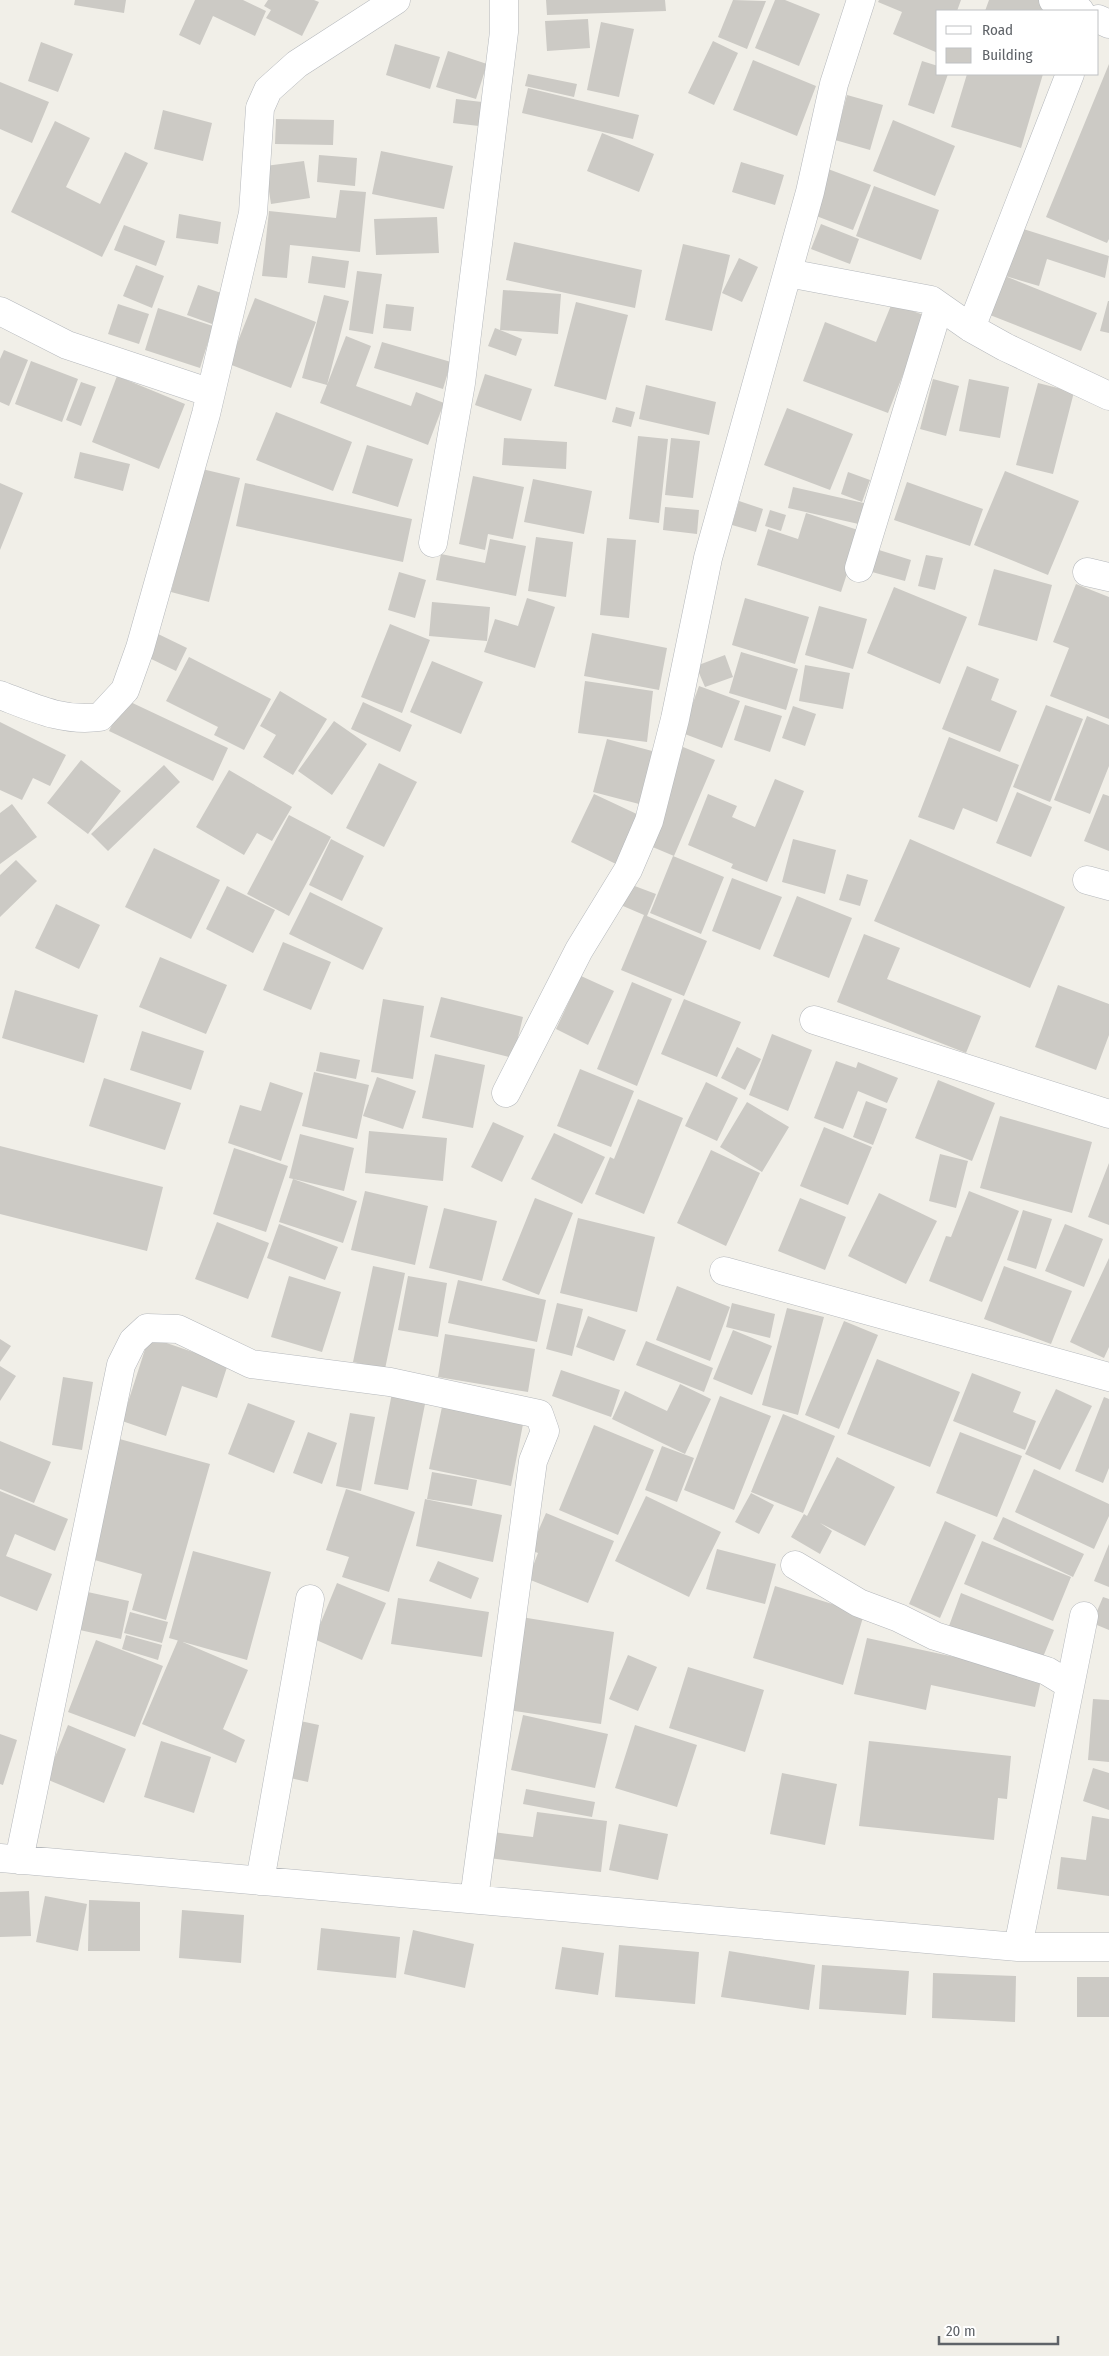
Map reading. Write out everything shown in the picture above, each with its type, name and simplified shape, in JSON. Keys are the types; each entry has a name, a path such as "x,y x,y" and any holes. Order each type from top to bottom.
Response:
{"street":[{"path":"0,694 43,712 79,720 100,717 125,690 140,648 210,393 253,213 260,108 268,90 297,64 396,0"},
{"path":"433,543 461,383 502,51 504,0"},
{"path":"506,1093 578,950 628,870 649,821 675,719 708,558 810,192 834,84 861,0"},
{"path":"1053,0 1078,10"},
{"path":"971,328 1070,75"},
{"path":"788,274 931,300 971,328 1005,347 1109,396"},
{"path":"858,568 940,306"},
{"path":"0,311 67,345 210,393"},
{"path":"814,1020 1109,1114"},
{"path":"724,1271 1109,1377"},
{"path":"474,1899 533,1461 545,1431 539,1414 390,1382 251,1364 178,1329 147,1328 133,1340 121,1365 10,1859 1018,1947 1109,1947"},
{"path":"796,1565 859,1603 899,1618 935,1636 1047,1671 1070,1684"},
{"path":"260,1881 310,1599"},
{"path":"1018,1947 1084,1616"}],"building":[{"path":"75,0 126,0 124,13 74,5"},
{"path":"195,0 243,0 266,11 255,36 213,16 200,45 179,35"},
{"path":"268,0 314,0 319,2 302,36 266,18 271,10 264,6"},
{"path":"546,0 665,0 666,11 547,15"},
{"path":"733,0 766,1 747,49 718,37"},
{"path":"775,0 785,0 820,14 799,66 755,48"},
{"path":"879,0 961,0 957,10 936,10 936,52 893,34 902,12 878,2"},
{"path":"989,0 1044,0 1059,10 985,10"},
{"path":"588,19 590,48 547,51 545,21"},
{"path":"601,22 634,29 619,97 587,90"},
{"path":"713,41 738,53 714,105 688,93"},
{"path":"41,42 73,54 58,92 28,81"},
{"path":"395,44 440,57 430,89 386,75"},
{"path":"448,51 487,64 476,99 436,87"},
{"path":"753,60 816,86 797,136 733,110"},
{"path":"922,61 936,65 936,75 948,75 934,114 908,105"},
{"path":"1109,64 1109,239 1107,243 1046,217"},
{"path":"528,74 577,84 574,97 525,86"},
{"path":"967,75 1043,75 1021,148 951,127"},
{"path":"0,82 49,102 32,143 0,129"},
{"path":"528,88 639,115 633,139 522,113"},
{"path":"847,95 883,105 870,150 835,140"},
{"path":"456,99 482,102 479,126 453,123"},
{"path":"163,110 212,123 203,161 154,149"},
{"path":"276,119 334,120 333,145 275,144"},
{"path":"893,120 955,146 935,196 873,171"},
{"path":"55,121 90,138 66,187 100,204 125,152 148,163 102,257 11,212"},
{"path":"602,133 654,154 639,192 587,171"},
{"path":"381,151 453,166 444,209 372,194"},
{"path":"319,155 357,158 355,186 317,182"},
{"path":"304,161 310,198 271,204 265,166"},
{"path":"741,162 784,175 775,205 732,192"},
{"path":"828,169 871,185 853,230 811,214"},
{"path":"874,186 939,210 921,260 856,236"},
{"path":"340,190 366,192 360,252 290,245 287,278 262,276 269,211 336,218"},
{"path":"179,214 221,222 218,244 176,238"},
{"path":"437,217 439,253 376,255 374,219"},
{"path":"821,224 859,239 850,264 811,249"},
{"path":"124,225 165,241 156,266 114,250"},
{"path":"1017,227 1109,256 1105,278 1047,259 1039,286 1002,275"},
{"path":"514,242 642,270 635,308 506,280"},
{"path":"683,244 730,255 712,331 665,320"},
{"path":"312,256 349,261 345,288 308,283"},
{"path":"739,258 758,267 742,302 722,293"},
{"path":"136,265 164,276 152,308 123,296"},
{"path":"357,271 382,274 373,334 349,330"},
{"path":"1005,276 1097,313 1081,351 990,315"},
{"path":"198,285 224,294 212,324 187,315"},
{"path":"503,290 561,294 558,334 500,330"},
{"path":"324,295 349,301 327,385 302,378"},
{"path":"255,298 316,322 291,388 229,364"},
{"path":"1109,301 1109,333 1100,331"},
{"path":"576,302 628,315 606,400 554,386"},
{"path":"892,303 926,316 888,413 803,381 825,322 876,342"},
{"path":"118,304 149,314 139,344 108,334"},
{"path":"386,304 414,307 411,331 383,328"},
{"path":"158,308 213,326 200,368 145,350"},
{"path":"495,328 522,339 516,356 488,346"},
{"path":"346,336 371,346 356,386 411,406 416,392 444,403 428,445 320,403"},
{"path":"382,342 451,362 443,389 374,368"},
{"path":"4,350 28,360 9,406 0,402 0,359"},
{"path":"31,361 78,379 62,422 15,404"},
{"path":"485,374 532,389 521,421 475,405"},
{"path":"117,376 185,404 159,469 92,442"},
{"path":"933,379 959,386 946,436 920,429"},
{"path":"969,379 1009,387 1000,438 959,431"},
{"path":"81,382 96,387 81,426 66,420"},
{"path":"1038,383 1074,392 1053,474 1016,465"},
{"path":"646,385 716,402 709,435 639,419"},
{"path":"616,407 635,412 631,427 612,422"},
{"path":"787,408 853,434 830,490 764,465"},
{"path":"276,412 352,442 333,491 256,460"},
{"path":"638,436 668,439 659,523 629,519"},
{"path":"504,438 567,442 566,469 502,465"},
{"path":"671,438 700,441 693,498 665,495"},
{"path":"367,445 413,459 398,507 352,493"},
{"path":"80,452 130,464 123,491 74,478"},
{"path":"202,469 240,478 209,602 171,592"},
{"path":"1005,471 1079,501 1048,575 974,545"},
{"path":"848,472 870,480 862,502 841,494"},
{"path":"473,476 524,487 513,539 488,534 485,550 459,544"},
{"path":"533,479 592,491 584,534 524,522"},
{"path":"907,482 983,509 970,546 894,520"},
{"path":"0,483 23,493 0,550"},
{"path":"245,483 412,519 403,562 236,526"},
{"path":"793,487 868,504 863,525 788,508"},
{"path":"739,501 763,509 756,532 732,525"},
{"path":"665,507 699,510 697,534 663,530"},
{"path":"770,510 786,515 781,531 765,526"},
{"path":"806,513 861,531 841,592 757,565 768,529 798,539"},
{"path":"536,537 573,542 566,597 528,591"},
{"path":"607,538 636,540 629,618 600,615"},
{"path":"490,539 526,546 516,596 436,580 441,554 485,563"},
{"path":"879,550 911,560 905,581 872,572"},
{"path":"926,555 943,558 935,590 918,586"},
{"path":"994,569 1052,585 1037,641 978,625"},
{"path":"399,572 426,580 415,618 388,610"},
{"path":"1076,584 1109,597 1109,719 1050,696 1069,648 1053,642"},
{"path":"894,587 967,617 940,684 867,653"},
{"path":"527,598 555,607 535,668 484,652 495,619 518,626"},
{"path":"745,598 809,617 795,664 732,645"},
{"path":"432,602 490,607 487,641 429,636"},
{"path":"819,606 867,619 853,669 805,655"},
{"path":"390,624 430,640 402,713 361,697"},
{"path":"154,632 187,648 176,671 143,655"},
{"path":"592,633 667,648 659,690 584,676"},
{"path":"741,652 798,669 786,710 729,693"},
{"path":"725,655 733,677 705,687 696,666"},
{"path":"189,657 271,699 244,750 214,735 218,727 166,701"},
{"path":"432,661 483,682 461,734 410,712"},
{"path":"805,665 850,673 843,709 799,701"},
{"path":"967,666 999,679 991,700 1017,711 1000,752 942,729"},
{"path":"585,681 653,691 647,742 578,733"},
{"path":"699,686 740,701 722,748 682,733"},
{"path":"280,691 327,719 293,775 263,757 276,735 260,726"},
{"path":"124,699 228,748 213,781 109,731"},
{"path":"363,702 412,725 400,752 351,729"},
{"path":"745,705 782,716 770,752 734,740"},
{"path":"1046,705 1083,719 1050,802 1013,787"},
{"path":"793,706 816,714 805,746 782,738"},
{"path":"1087,716 1109,725 1109,766 1090,814 1054,800"},
{"path":"334,721 367,744 332,795 298,771"},
{"path":"0,722 66,755 50,786 33,778 22,800 0,790"},
{"path":"949,737 1019,765 997,822 963,808 954,830 918,817"},
{"path":"607,739 656,752 643,805 593,792"},
{"path":"683,747 715,760 674,856 643,843"},
{"path":"81,760 121,791 88,834 47,803"},
{"path":"379,763 417,782 384,847 346,828"},
{"path":"164,765 180,782 108,851 91,834"},
{"path":"229,770 292,807 272,841 257,833 244,855 196,827"},
{"path":"775,779 804,791 767,882 731,868 733,864 688,845 708,794 737,806 732,817 755,827"},
{"path":"1017,792 1052,807 1031,857 996,843"},
{"path":"594,794 641,816 618,865 571,842"},
{"path":"1103,794 1109,796 1109,851 1084,841"},
{"path":"12,804 37,837 0,864 0,813"},
{"path":"289,815 331,837 289,916 247,894"},
{"path":"331,839 364,856 342,901 309,885"},
{"path":"793,839 836,850 825,894 782,882"},
{"path":"910,839 1065,907 1030,988 874,921"},
{"path":"154,848 220,880 191,939 125,907"},
{"path":"673,856 724,877 701,934 650,913"},
{"path":"16,860 37,881 0,917 0,875"},
{"path":"847,874 868,880 860,906 839,900"},
{"path":"732,878 782,897 760,950 712,931"},
{"path":"624,882 656,894 647,916 707,941 684,996 621,970 644,915 616,903"},
{"path":"227,886 275,910 253,953 206,929"},
{"path":"310,892 383,928 363,970 289,934"},
{"path":"797,896 852,918 829,978 773,956"},
{"path":"56,904 100,925 79,969 35,948"},
{"path":"864,934 900,948 887,979 981,1016 966,1053 837,1002"},
{"path":"283,942 331,962 311,1010 263,990"},
{"path":"160,957 227,985 206,1034 139,1007"},
{"path":"581,976 614,991 588,1045 556,1029"},
{"path":"632,982 672,999 637,1086 597,1069"},
{"path":"1058,985 1109,1004 1109,1035 1096,1070 1035,1047"},
{"path":"15,990 98,1015 84,1063 2,1038"},
{"path":"441,997 523,1017 513,1058 430,1037"},
{"path":"383,999 424,1006 413,1079 371,1072"},
{"path":"684,999 741,1022 717,1077 661,1054"},
{"path":"142,1031 204,1051 191,1090 130,1070"},
{"path":"772,1034 812,1050 788,1111 749,1095"},
{"path":"737,1047 761,1059 745,1090 721,1078"},
{"path":"320,1052 360,1060 356,1079 316,1071"},
{"path":"435,1054 485,1065 473,1128 422,1118"},
{"path":"836,1061 856,1068 858,1062 898,1078 887,1103 858,1091 843,1129 814,1118"},
{"path":"580,1069 634,1091 611,1147 557,1126"},
{"path":"314,1072 369,1085 357,1139 302,1126"},
{"path":"377,1077 416,1091 403,1129 363,1116"},
{"path":"104,1078 181,1103 165,1150 89,1126"},
{"path":"938,1080 995,1103 972,1161 915,1138"},
{"path":"270,1082 303,1093 281,1161 228,1143 240,1105 261,1111"},
{"path":"706,1082 738,1098 717,1141 685,1126"},
{"path":"638,1099 683,1118 644,1214 595,1194 610,1157 614,1159"},
{"path":"866,1101 887,1109 873,1145 853,1137"},
{"path":"747,1102 789,1127 762,1172 720,1147"},
{"path":"1000,1116 1092,1142 1072,1213 980,1188"},
{"path":"493,1122 524,1136 502,1182 471,1167"},
{"path":"824,1127 872,1147 848,1205 800,1186"},
{"path":"369,1131 447,1138 443,1181 365,1173"},
{"path":"554,1133 605,1157 582,1204 531,1179"},
{"path":"300,1134 354,1148 344,1191 289,1178"},
{"path":"0,1146 163,1187 147,1251 0,1214"},
{"path":"234,1148 288,1166 266,1232 213,1214"},
{"path":"711,1150 760,1173 726,1246 677,1223"},
{"path":"940,1154 968,1161 956,1208 929,1201"},
{"path":"1109,1163 1109,1225 1088,1217"},
{"path":"293,1179 357,1201 343,1243 279,1222"},
{"path":"365,1191 428,1206 415,1265 351,1250"},
{"path":"969,1191 1019,1211 982,1302 929,1281 946,1236 951,1237"},
{"path":"879,1193 937,1221 906,1284 848,1256"},
{"path":"535,1198 573,1213 539,1295 502,1280"},
{"path":"800,1198 846,1217 825,1270 778,1251"},
{"path":"444,1208 497,1221 482,1281 429,1268"},
{"path":"1023,1210 1052,1219 1036,1269 1007,1260"},
{"path":"578,1218 655,1237 637,1312 560,1293"},
{"path":"217,1222 269,1243 248,1299 195,1279"},
{"path":"279,1224 338,1247 325,1280 267,1258"},
{"path":"1065,1224 1103,1239 1084,1287 1045,1271"},
{"path":"1109,1258 1109,1347 1104,1358 1070,1342"},
{"path":"373,1266 405,1273 385,1369 353,1362"},
{"path":"1004,1266 1072,1291 1051,1344 984,1319"},
{"path":"289,1276 341,1292 322,1352 271,1337"},
{"path":"408,1276 447,1283 438,1337 398,1330"},
{"path":"458,1280 546,1300 537,1342 448,1323"},
{"path":"677,1286 730,1307 710,1361 656,1340"},
{"path":"557,1303 583,1309 572,1356 546,1349"},
{"path":"732,1303 775,1314 770,1338 726,1327"},
{"path":"787,1308 824,1317 798,1415 762,1405"},
{"path":"588,1316 626,1330 614,1361 576,1347"},
{"path":"844,1321 878,1335 839,1429 805,1415"},
{"path":"733,1330 772,1346 752,1395 713,1379"},
{"path":"445,1334 535,1349 528,1392 438,1377"},
{"path":"149,1337 228,1364 217,1398 182,1386 166,1436 122,1421"},
{"path":"0,1339 11,1346 0,1362"},
{"path":"646,1341 713,1368 704,1392 636,1365"},
{"path":"877,1359 960,1392 930,1467 847,1434"},
{"path":"0,1366 16,1376 0,1401"},
{"path":"561,1370 620,1390 611,1417 552,1396"},
{"path":"972,1373 1021,1392 1013,1412 1036,1421 1025,1450 953,1421"},
{"path":"63,1377 93,1382 82,1450 52,1445"},
{"path":"680,1384 711,1399 685,1454 612,1419 625,1391 667,1411"},
{"path":"1056,1389 1092,1406 1060,1470 1025,1454"},
{"path":"392,1393 426,1399 408,1490 374,1484"},
{"path":"720,1396 771,1416 734,1510 684,1490"},
{"path":"1104,1397 1109,1399 1109,1468 1103,1483 1075,1471"},
{"path":"443,1402 524,1419 511,1486 429,1469"},
{"path":"248,1403 295,1421 274,1473 228,1454"},
{"path":"350,1413 375,1417 361,1491 336,1486"},
{"path":"783,1414 835,1436 803,1513 751,1492"},
{"path":"594,1425 654,1450 618,1535 559,1510"},
{"path":"308,1432 337,1443 322,1484 293,1473"},
{"path":"960,1432 1022,1456 997,1517 936,1493"},
{"path":"116,1438 210,1464 166,1620 132,1610 142,1574 88,1558"},
{"path":"0,1441 51,1462 34,1503 0,1489"},
{"path":"662,1446 694,1458 677,1502 645,1490"},
{"path":"837,1457 895,1487 865,1546 820,1523 832,1531 820,1554 791,1537 804,1514 807,1516"},
{"path":"1034,1469 1109,1504 1109,1516 1094,1549 1015,1512"},
{"path":"432,1472 477,1480 472,1506 427,1499"},
{"path":"346,1489 415,1512 389,1592 342,1577 349,1557 326,1550"},
{"path":"0,1491 68,1519 55,1551 15,1534 6,1556 52,1574 37,1611 0,1596"},
{"path":"751,1493 774,1505 759,1534 735,1522"},
{"path":"646,1496 721,1532 689,1597 615,1561"},
{"path":"425,1499 502,1515 493,1562 416,1546"},
{"path":"546,1513 614,1541 588,1603 528,1579 538,1553 530,1550"},
{"path":"1003,1517 1084,1554 1073,1577 993,1539"},
{"path":"945,1521 976,1535 940,1618 909,1604"},
{"path":"982,1541 1071,1577 1053,1621 964,1584"},
{"path":"1109,1544 1109,1587 1094,1581"},
{"path":"717,1549 776,1564 765,1604 706,1589"},
{"path":"193,1551 271,1572 247,1660 169,1638"},
{"path":"438,1561 479,1578 471,1599 429,1581"},
{"path":"337,1583 386,1603 362,1660 314,1639"},
{"path":"775,1586 864,1614 843,1685 753,1658"},
{"path":"83,1591 129,1601 121,1639 75,1629"},
{"path":"961,1593 1054,1630 1041,1662 949,1626"},
{"path":"1103,1597 1109,1599 1109,1630 1092,1623"},
{"path":"398,1598 489,1612 482,1657 391,1644"},
{"path":"130,1612 168,1622 162,1643 124,1633"},
{"path":"521,1617 614,1632 601,1724 508,1710"},
{"path":"126,1635 162,1645 158,1660 122,1649"},
{"path":"867,1638 1042,1676 1035,1707 931,1685 926,1710 854,1694"},
{"path":"96,1640 163,1666 135,1737 68,1712"},
{"path":"178,1640 248,1670 223,1729 245,1740 236,1763 142,1724"},
{"path":"628,1655 657,1667 638,1711 609,1699"},
{"path":"688,1667 764,1690 745,1752 669,1728"},
{"path":"1093,1699 1109,1700 1109,1762 1088,1760"},
{"path":"523,1715 608,1734 595,1788 511,1770"},
{"path":"291,1719 319,1725 308,1782 281,1776"},
{"path":"68,1725 126,1749 104,1803 46,1779"},
{"path":"635,1725 697,1745 677,1807 615,1788"},
{"path":"0,1734 17,1740 3,1785 0,1784"},
{"path":"161,1741 211,1757 194,1813 144,1797"},
{"path":"869,1741 1011,1756 1007,1799 998,1798 994,1840 859,1826"},
{"path":"1093,1768 1109,1773 1109,1810 1083,1801"},
{"path":"782,1773 837,1784 825,1845 770,1834"},
{"path":"526,1789 595,1802 592,1817 523,1804"},
{"path":"537,1812 607,1821 601,1872 489,1858 493,1832 533,1837"},
{"path":"1092,1816 1109,1819 1109,1896 1057,1889 1061,1857 1086,1860"},
{"path":"619,1824 668,1834 658,1880 609,1870"},
{"path":"29,1891 31,1936 0,1937 0,1892"},
{"path":"45,1896 87,1904 78,1951 36,1942"},
{"path":"89,1900 140,1902 140,1951 88,1951"},
{"path":"182,1910 244,1915 241,1963 179,1958"},
{"path":"321,1928 400,1937 396,1978 317,1970"},
{"path":"413,1930 474,1944 465,1988 404,1974"},
{"path":"619,1945 699,1952 695,2004 615,1997"},
{"path":"562,1947 604,1953 598,1995 555,1989"},
{"path":"729,1951 815,1965 809,2010 721,1997"},
{"path":"822,1965 909,1971 906,2015 819,2009"},
{"path":"933,1973 1016,1976 1015,2022 932,2018"},
{"path":"1077,1977 1109,1977 1109,2017 1077,2017"}]}
